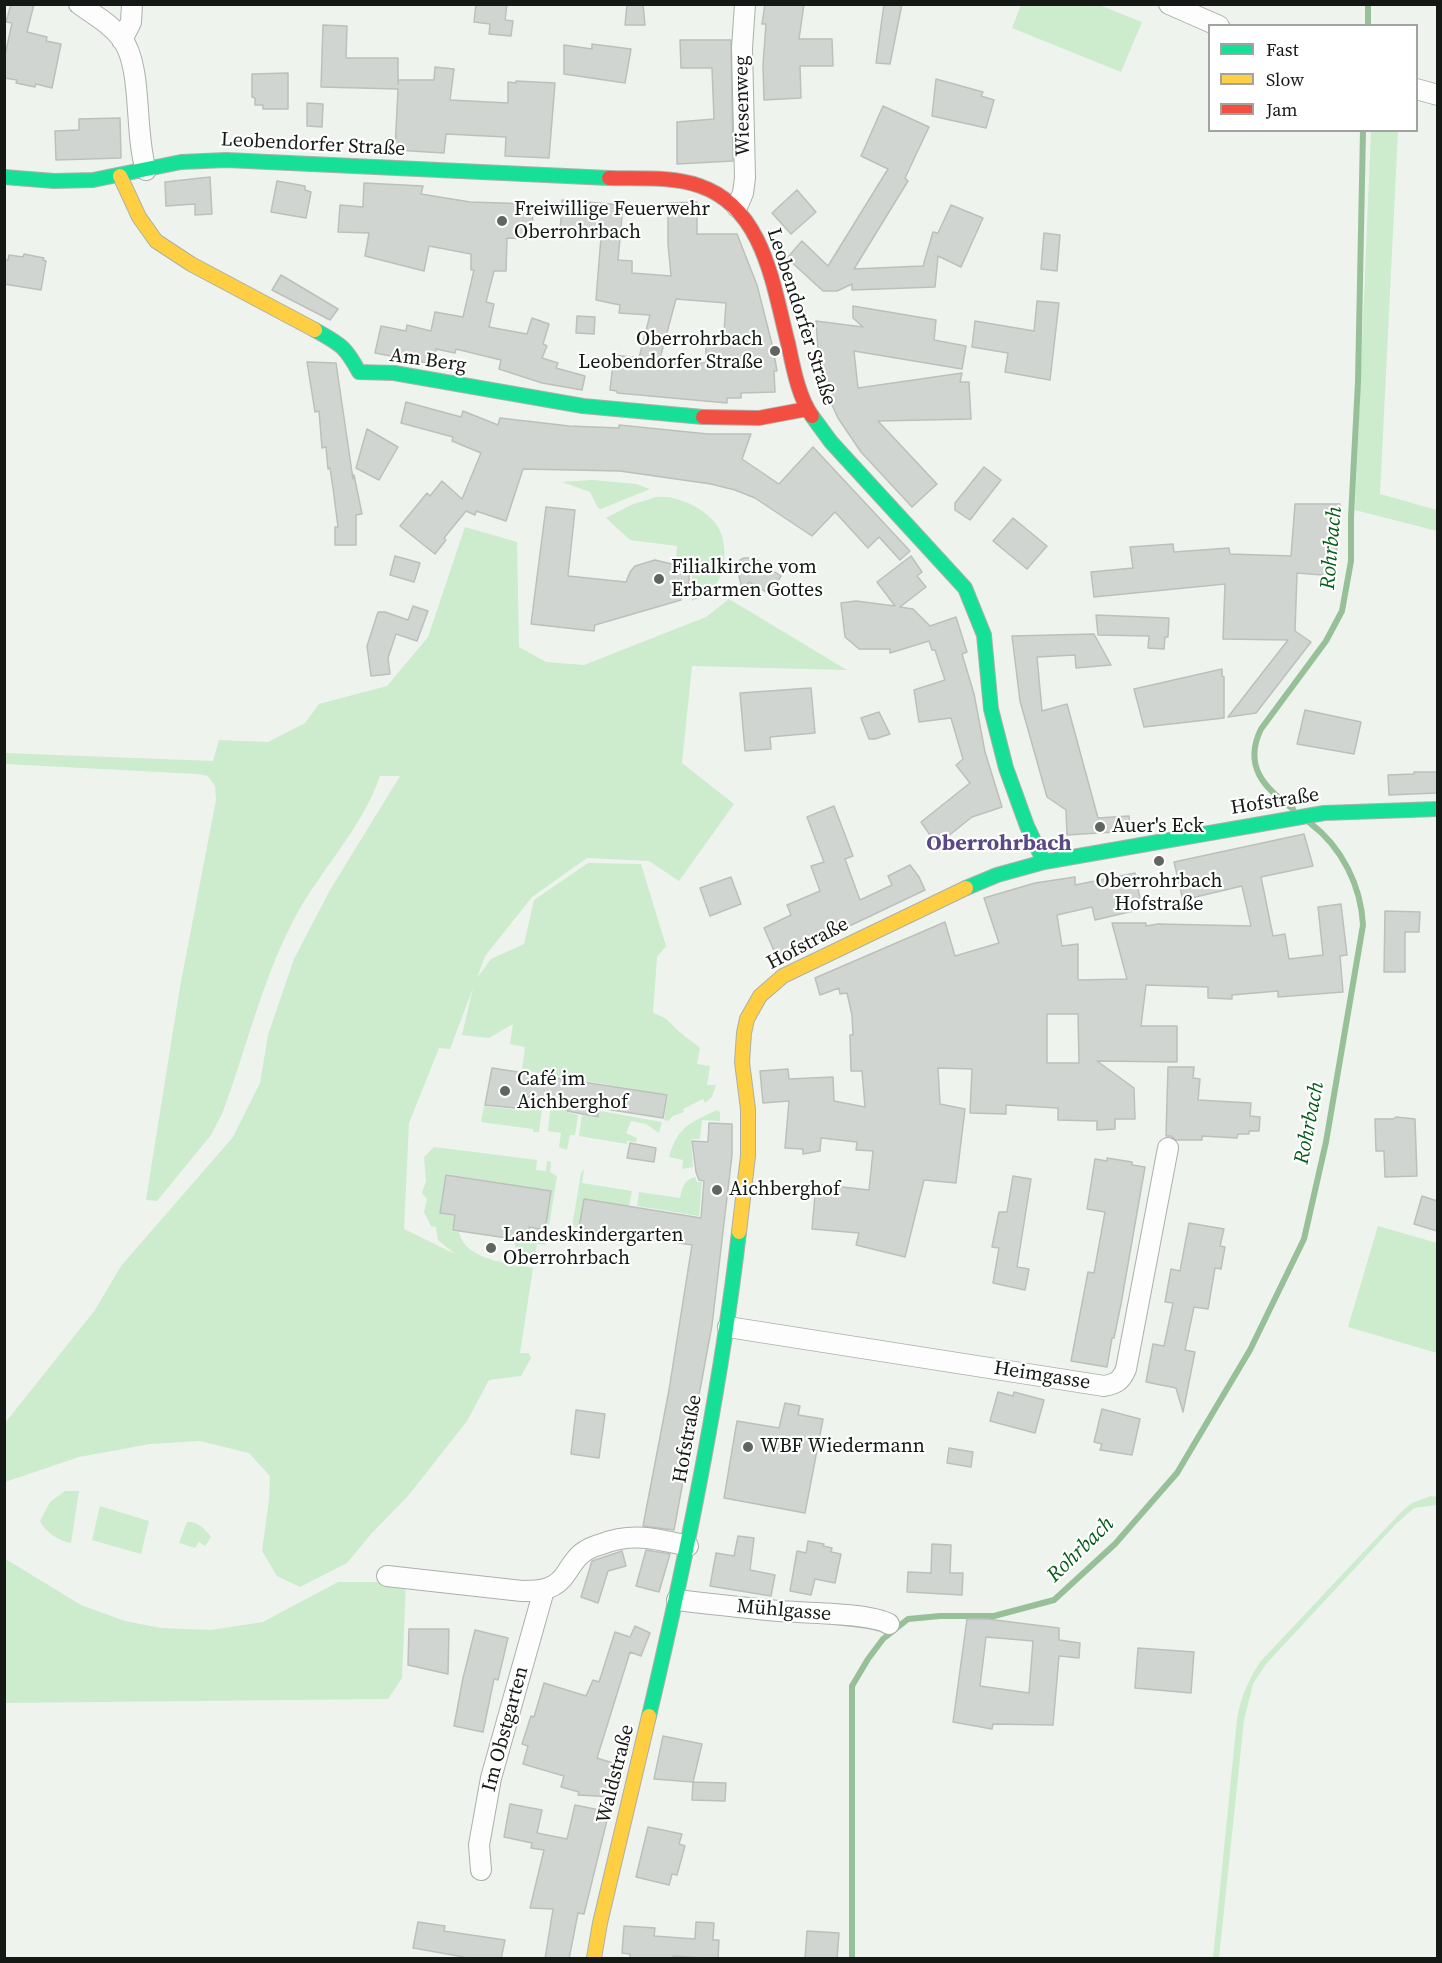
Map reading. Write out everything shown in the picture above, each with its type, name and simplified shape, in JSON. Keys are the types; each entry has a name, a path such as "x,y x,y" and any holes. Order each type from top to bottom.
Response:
{"main road":[{"name":"Leobendorfer Straße","path":"4,177 74,181 120,176 181,162 226,159 680,181 701,186 737,207 748,221 765,258 807,409 831,442 965,588 977,612 984,636 991,708 1006,768 1024,820 1044,862"},
{"name":"Am Berg","path":"120,176 139,217 156,241 191,264 340,345 349,353 359,372 394,373 583,406 709,418 770,417 807,409"},
{"name":"Hofstraße","path":"677,1600 728,1327 748,1156 748,1109 742,1049 747,1019 756,1002 771,985 783,976 821,957 976,883 1044,862 1324,813 1437,809"},
{"name":"Waldstraße","path":"594,1959 603,1912 677,1600"}],"street":[{"path":"79,4 105,23 122,40 132,62 139,137 146,170"},
{"path":"122,40 131,22 132,4"},
{"name":"Wiesenweg","path":"737,207 743,194 745,178 742,48 745,4"},
{"path":"1169,4 1214,24"},
{"path":"1418,89 1437,95"},
{"name":"Heimgasse","path":"728,1327 1104,1386 1115,1385 1122,1378 1126,1369 1168,1148"},
{"path":"387,1576 522,1591 544,1590 558,1584 579,1555 606,1542 631,1536 642,1536 688,1546"},
{"name":"Im Obstgarten","path":"481,1870 479,1845 491,1778 544,1590"},
{"name":"Mühlgasse","path":"677,1600 777,1611 863,1617 878,1619 889,1624"}],"green space":[{"path":"1021,5 1099,5 1142,22 1121,72 1012,28"},
{"path":"1371,132 1398,132 1380,494 1437,510 1437,531 1355,510"},
{"path":"592,480 636,484 650,489 601,509 598,508 590,492 562,482"},
{"path":"656,497 673,498 692,505 708,515 719,529 724,544 723,569 717,584 703,597 692,601 688,590 692,580 691,571 676,560 677,546 630,540 606,518 631,505"},
{"path":"465,527 517,542 519,647 546,662 584,665 706,617 729,599 847,670 692,666 682,763 734,804 679,881 649,861 587,858 532,897 485,956 477,978 491,959 524,944 534,900 588,863 641,864 666,946 657,957 653,1013 666,1019 700,1048 697,1064 710,1066 707,1085 716,1085 712,1097 705,1103 703,1099 683,1109 684,1112 673,1116 668,1121 664,1120 668,1095 522,1070 525,1047 510,1044 513,1024 489,1038 462,1035 473,988 450,1049 439,1048 409,1123 404,1229 455,1254 438,1240 436,1227 431,1226 424,1212 427,1199 422,1193 426,1181 424,1157 434,1147 537,1160 536,1170 546,1171 547,1161 551,1162 550,1172 557,1176 546,1245 537,1244 534,1261 520,1254 514,1240 527,1242 529,1228 545,1230 551,1191 446,1174 440,1213 455,1216 452,1231 459,1232 463,1242 479,1255 533,1268 520,1353 529,1353 531,1358 521,1376 489,1380 467,1421 408,1496 347,1563 300,1587 277,1576 262,1551 270,1476 249,1453 200,1441 150,1444 79,1457 5,1482 5,1423 95,1310 121,1266 233,1137 260,1083 268,1035 294,959 330,890 400,776 380,776 362,814 303,903 272,968 222,1114 211,1135 157,1201 146,1200 180,987 216,800 215,786 208,776 198,774 5,764 5,753 213,761 219,740 268,742 305,723 319,704 387,686 428,637"},
{"path":"528,1099 543,1102 539,1132 533,1132 533,1129 481,1122 484,1106 526,1111"},
{"path":"551,1103 567,1106 566,1112 578,1115 575,1135 570,1135 567,1150 559,1147 561,1133 548,1131"},
{"path":"717,1110 720,1112 720,1121 702,1120 700,1139 691,1139 693,1167 682,1169 683,1160 669,1157 676,1138 692,1122"},
{"path":"600,1111 662,1122 659,1133 646,1124 631,1121 626,1133 637,1138 636,1142 627,1141 627,1144 579,1136 582,1115 598,1118"},
{"path":"584,1169 582,1183 632,1191 629,1206 584,1199 579,1228 572,1227 581,1173"},
{"path":"695,1177 697,1182 702,1182 699,1216 637,1206 639,1192 680,1198 686,1183"},
{"path":"1378,1226 1437,1243 1437,1353 1348,1327"},
{"path":"65,1491 79,1491 71,1543 53,1535 40,1521 50,1502"},
{"path":"1431,1496 1437,1497 1437,1505 1414,1508 1396,1524 1266,1664 1253,1684 1244,1720 1219,1958 1213,1958 1237,1719 1249,1682 1260,1662 1401,1512 1412,1503"},
{"path":"100,1506 149,1521 141,1554 92,1540"},
{"path":"187,1522 198,1524 211,1537 205,1546 199,1542 195,1548 179,1543"},
{"path":"4,1558 81,1605 125,1621 161,1628 211,1630 263,1622 338,1582 406,1582 402,1678 388,1699 5,1703"}],"building":[{"path":"11,4 34,4 27,32 47,37 46,41 61,44 52,88 36,84 35,87 4,78 4,60 12,23 6,22"},
{"path":"476,4 507,4 505,20 513,21 511,36 489,34 490,24 474,22"},
{"path":"627,4 643,4 645,25 625,25"},
{"path":"765,4 804,4 799,39 832,39 833,66 800,66 801,98 764,100 763,65 766,24 762,24"},
{"path":"884,4 902,4 890,64 876,63"},
{"path":"323,25 347,26 346,58 398,58 398,80 434,80 435,67 454,69 450,100 508,103 508,82 555,83 549,158 505,156 506,137 446,134 444,153 395,150 398,89 321,87"},
{"path":"680,40 731,40 733,161 677,164 677,122 714,119 712,68 681,68"},
{"path":"592,44 631,49 625,83 564,74 564,45 592,49"},
{"path":"288,73 288,109 263,109 263,105 255,105 255,98 252,97 252,74"},
{"path":"936,79 983,92 981,96 994,100 986,128 932,116"},
{"path":"307,103 323,104 322,127 307,126"},
{"path":"883,106 929,127 905,178 908,181 854,269 923,266 933,232 938,233 951,205 983,218 961,267 938,256 935,287 852,290 852,284 837,291 823,291 787,258 802,241 828,266 888,169 861,156"},
{"path":"120,118 121,158 56,160 55,131 79,130 79,119"},
{"path":"210,177 212,214 195,215 195,204 166,206 165,182"},
{"path":"277,181 305,186 305,190 311,192 306,218 271,212"},
{"path":"364,183 423,186 421,194 470,202 533,204 532,239 507,238 506,271 494,271 486,302 494,304 489,327 527,334 532,318 549,324 543,344 547,346 542,358 558,363 556,368 585,376 582,390 542,383 499,369 501,360 456,349 455,353 436,349 433,364 375,353 381,326 406,331 407,325 431,331 435,312 463,317 474,270 471,270 471,254 429,246 424,271 365,256 369,233 338,232 340,205 363,207"},
{"path":"797,190 816,212 791,234 772,213"},
{"path":"562,200 623,205 618,260 632,261 632,273 671,276 668,203 697,202 697,234 737,234 757,285 773,348 777,371 774,371 775,392 741,393 741,398 727,398 727,403 617,393 617,391 610,390 614,355 639,358 650,315 619,313 620,305 596,300 601,237 560,234","holes":["676,299 726,303 723,346 706,346 706,363 659,362"]},
{"path":"1044,233 1060,235 1057,271 1041,269"},
{"path":"24,254 44,258 43,260 46,261 41,290 4,284 4,260 8,260 9,255 23,257"},
{"path":"281,275 338,309 330,320 272,290"},
{"path":"1037,301 1059,303 1050,380 1005,372 1008,353 972,347 975,321 1034,331"},
{"path":"853,306 936,320 934,340 966,346 962,369 854,351 858,388 962,373 960,382 969,382 971,419 878,421 937,484 912,507 861,452 838,418 820,379 816,321 863,327 853,318"},
{"path":"577,316 595,317 594,334 576,333"},
{"path":"307,362 336,363 353,479 354,475 362,514 356,515 356,545 335,545 335,527 338,527 330,468 328,469 326,447 322,448 319,411 315,412"},
{"path":"406,402 461,417 463,411 498,425 500,418 569,426 619,428 619,425 708,434 751,434 742,459 779,484 813,447 910,551 900,560 879,537 868,548 835,512 812,536 755,498 711,484 620,471 523,469 506,521 476,511 475,515 466,511 444,538 446,540 435,554 400,526 427,493 430,496 442,481 462,499 481,453 452,441 453,437 401,423"},
{"path":"367,429 398,447 379,480 356,468"},
{"path":"984,467 1001,480 970,520 955,510 955,503"},
{"path":"1295,504 1340,504 1335,576 1297,573 1295,631 1311,642 1256,713 1228,717 1288,640 1223,639 1225,584 1094,597 1091,572 1133,568 1130,547 1173,544 1174,552 1229,548 1230,554 1291,556"},
{"path":"546,507 575,510 568,576 626,582 635,566 655,560 676,565 689,574 689,584 680,593 681,600 595,625 594,631 531,624"},
{"path":"1013,518 1047,546 1027,569 993,541"},
{"path":"395,556 420,563 414,582 390,575"},
{"path":"911,556 922,572 917,576 926,587 900,607 913,609 930,626 956,617 967,652 962,654 974,694 985,752 1002,807 972,817 937,845 921,822 970,783 956,765 963,759 951,718 919,722 914,690 945,680 935,650 932,650 929,641 890,653 890,649 859,649 845,637 841,603 856,601 895,606 877,582"},
{"path":"754,558 781,576 770,594 749,582 743,592 737,568 740,560"},
{"path":"413,606 428,611 417,641 396,634 388,658 390,674 371,676 367,646 378,612 385,612 408,620"},
{"path":"1096,615 1169,618 1168,637 1165,637 1164,649 1148,648 1149,636 1098,635"},
{"path":"1094,634 1111,665 1076,668 1075,655 1037,657 1042,711 1067,704 1098,818 1129,816 1130,831 1067,835 1066,810 1047,797 1020,701 1012,636"},
{"path":"1222,669 1224,718 1144,727 1134,689"},
{"path":"811,688 815,733 770,737 771,749 745,751 740,693"},
{"path":"1305,710 1361,722 1354,754 1297,744"},
{"path":"879,712 890,734 869,739 861,718"},
{"path":"1414,772 1437,772 1437,793 1389,795 1388,775 1414,774"},
{"path":"834,806 853,856 845,859 860,900 892,885 888,876 910,865 925,890 778,960 764,928 791,915 787,905 820,891 811,866 824,862 807,817"},
{"path":"1304,834 1313,866 1261,877 1273,936 1285,934 1289,959 1323,955 1318,907 1341,904 1347,955 1340,956 1343,992 1278,997 1278,991 1232,995 1232,999 1208,998 1208,987 1146,985 1141,1026 1177,1026 1177,1062 1097,1061 1134,1088 1135,1119 1115,1119 1115,1129 1097,1130 1097,1121 1058,1120 1058,1108 1006,1105 1006,1114 970,1113 972,1069 938,1068 940,1104 965,1109 956,1183 924,1180 905,1257 856,1245 859,1233 812,1229 816,1184 869,1190 873,1151 856,1150 857,1142 821,1138 820,1151 803,1154 803,1149 785,1148 789,1101 763,1103 760,1071 788,1069 789,1079 833,1077 834,1101 865,1107 862,1071 851,1071 852,1015 847,993 840,994 839,988 820,995 815,978 945,922 955,956 999,943 984,898 1035,883 1075,877 1075,885 1135,873 1142,909 1095,920 1092,907 1057,915 1062,946 1078,944 1078,980 1127,979 1112,923 1146,923 1146,926 1158,924 1251,926 1242,886 1183,900 1174,862","holes":["1047,1014 1078,1014 1079,1063 1047,1063"]},
{"path":"731,877 741,904 710,916 700,888"},
{"path":"1385,911 1420,912 1419,932 1405,932 1405,972 1384,972"},
{"path":"1168,1067 1194,1067 1193,1078 1200,1079 1198,1100 1251,1103 1250,1116 1260,1117 1259,1131 1238,1134 1237,1138 1202,1136 1202,1140 1176,1140 1171,1136 1166,1136"},
{"path":"492,1068 667,1095 663,1118 599,1108 598,1117 567,1111 569,1104 527,1097 525,1109 485,1105"},
{"path":"1396,1117 1415,1119 1417,1176 1385,1177 1384,1151 1376,1151 1375,1119"},
{"path":"709,1123 732,1124 732,1155 712,1325 674,1530 643,1526 669,1390 692,1245 579,1228 584,1199 701,1218 704,1181 699,1180 696,1172 692,1141 708,1142"},
{"path":"630,1143 656,1148 654,1162 627,1158"},
{"path":"1107,1158 1132,1162 1132,1165 1145,1167 1121,1304 1107,1367 1071,1361 1088,1272 1094,1273 1105,1212 1087,1209 1095,1159 1107,1161"},
{"path":"446,1175 551,1191 545,1230 529,1227 527,1241 453,1230 455,1215 440,1213"},
{"path":"1013,1176 1031,1179 1017,1267 1029,1269 1025,1290 993,1283 999,1248 992,1247 999,1212 1007,1212"},
{"path":"1422,1196 1437,1201 1437,1231 1414,1224"},
{"path":"1189,1223 1224,1229 1220,1246 1225,1247 1221,1269 1215,1268 1208,1309 1194,1307 1185,1350 1195,1352 1183,1412 1176,1388 1146,1382 1153,1344 1164,1346 1173,1303 1165,1302 1171,1269 1180,1271"},
{"path":"998,1392 1013,1396 1014,1392 1044,1400 1035,1433 990,1421"},
{"path":"785,1403 800,1406 798,1415 823,1419 805,1513 724,1498 737,1421 779,1428"},
{"path":"1102,1409 1140,1419 1132,1455 1100,1450 1102,1444 1094,1442"},
{"path":"576,1410 605,1414 599,1458 571,1454"},
{"path":"949,1448 973,1452 971,1467 947,1463"},
{"path":"738,1536 754,1538 750,1570 775,1575 771,1596 710,1586 716,1553 734,1556"},
{"path":"808,1541 824,1544 823,1546 832,1548 831,1552 841,1554 835,1583 815,1579 811,1595 790,1591 797,1551 806,1553"},
{"path":"932,1544 951,1545 950,1573 963,1573 962,1595 907,1592 908,1572 931,1573"},
{"path":"646,1550 670,1554 659,1592 636,1586"},
{"path":"622,1551 626,1566 608,1571 598,1603 581,1597 592,1561"},
{"path":"967,1619 987,1619 1059,1628 1059,1640 1080,1643 1079,1658 1059,1656 1053,1725 993,1724 992,1729 953,1722","holes":["986,1637 1033,1641 1029,1693 980,1686"]},
{"path":"635,1626 650,1633 641,1656 630,1652 597,1758 619,1765 613,1797 578,1795 579,1792 561,1787 564,1776 523,1764 528,1746 522,1744 531,1716 534,1717 544,1683 586,1696 593,1680 599,1682 615,1632 630,1637"},
{"path":"409,1629 449,1629 448,1674 408,1665"},
{"path":"475,1630 508,1638 498,1680 494,1679 483,1732 454,1726"},
{"path":"1138,1648 1194,1652 1191,1693 1135,1688"},
{"path":"663,1736 702,1744 693,1782 654,1779"},
{"path":"693,1782 726,1783 725,1801 692,1800"},
{"path":"510,1804 542,1810 537,1833 567,1839 575,1805 609,1812 584,1914 578,1913 569,1959 545,1959 553,1909 530,1908 544,1850 531,1848 532,1843 504,1837"},
{"path":"648,1827 682,1834 679,1844 685,1846 677,1875 672,1874 669,1885 636,1877"},
{"path":"418,1922 445,1926 444,1931 505,1940 501,1959 464,1959 464,1957 413,1948"},
{"path":"696,1922 714,1923 713,1940 719,1940 718,1959 673,1956 673,1959 630,1959 630,1954 622,1953 624,1926 655,1928 654,1936 695,1939"},
{"path":"807,1931 839,1933 837,1959 805,1959"}],"waterway":[{"name":"Rohrbach","path":"1368,4 1368,24"},
{"name":"Rohrbach","path":"1293,809 1265,784 1259,775 1254,754 1261,729 1326,641 1342,611 1351,561 1358,382 1363,132"},
{"name":"Rohrbach","path":"852,1958 852,1686 868,1659 883,1639 908,1619 940,1616 994,1616 1054,1600 1115,1544 1177,1473 1250,1350 1304,1239 1326,1142 1363,925 1358,896 1348,868 1332,844 1310,823"}],"traffic: fast":[{"path":"4,177 54,181 93,180 181,162 226,160 609,178"},
{"path":"315,330 341,346 359,372 394,373 583,406 703,417"},
{"path":"812,416 831,442 965,588 984,635 991,709 1006,768 1027,826 1044,862"},
{"path":"966,888 997,875 1044,862 1324,813 1438,809"},
{"path":"649,1716 701,1475 722,1354 739,1232"}],"traffic: slow":[{"path":"120,176 139,217 156,241 191,264 315,330"},
{"path":"739,1232 748,1156 748,1109 742,1062 744,1033 747,1019 760,996 783,976 966,888"},
{"path":"594,1958 600,1923 649,1716"}],"traffic: jam":[{"path":"609,178 655,179 689,183 722,197 739,212 752,230 762,251 777,298 797,381 812,416"},
{"path":"703,417 759,418 807,409"}],"place":[{"name":"Freiwillige Feuerwehr Oberrohrbach","path":"502,221"},
{"name":"Oberrohrbach Leobendorfer Straße","path":"775,351"},
{"name":"Filialkirche vom Erbarmen Gottes","path":"659,579"},
{"name":"Auer's Eck","path":"1100,827"},
{"name":"Oberrohrbach Hofstraße","path":"1159,861"},
{"name":"Café im Aichberghof","path":"505,1091"},
{"name":"Aichberghof","path":"717,1190"},
{"name":"Landeskindergarten Oberrohrbach","path":"491,1248"},
{"name":"WBF Wiedermann","path":"748,1447"}],"district":[{"name":"Oberrohrbach","path":"999,844"}]}
